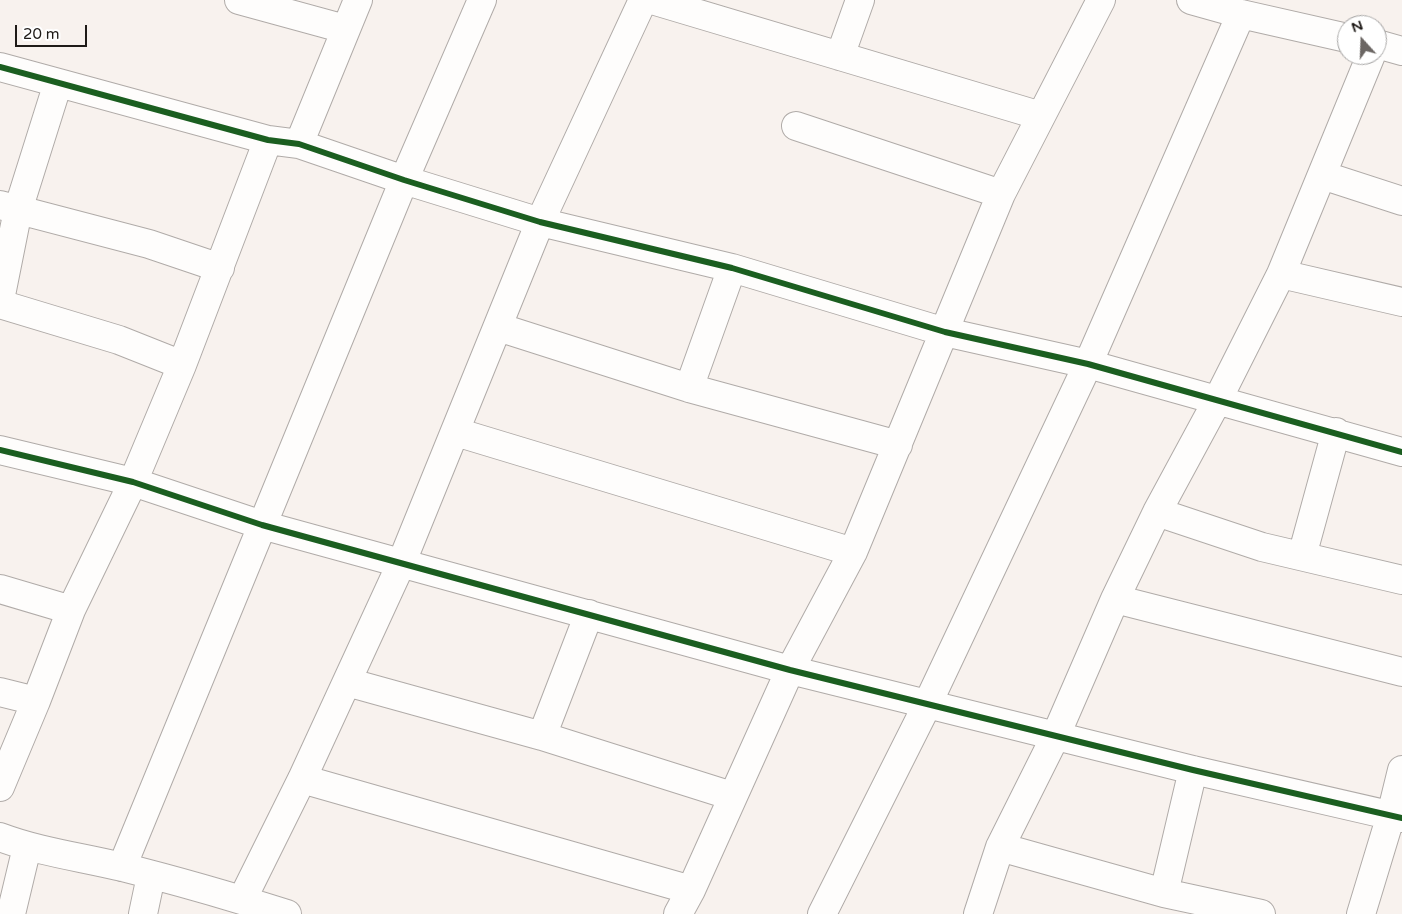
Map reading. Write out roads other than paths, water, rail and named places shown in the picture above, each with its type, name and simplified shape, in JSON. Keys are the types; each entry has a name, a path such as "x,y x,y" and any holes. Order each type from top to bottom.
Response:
{"street":[{"path":"239,0 345,29"},
{"path":"299,144 358,0"},
{"path":"122,867 404,180 482,0"},
{"path":"242,900 302,779 401,564 540,222 643,0"},
{"path":"652,0 1041,116"},
{"path":"840,56 860,0"},
{"path":"678,914 691,890 790,670 853,552 1001,194 1101,0"},
{"path":"1191,0 1241,14 1337,36"},
{"path":"822,914 927,704 1088,364 1241,14"},
{"path":"1387,47 1402,51"},
{"path":"978,914 1000,847 1056,736 1115,599 1157,512 1217,401 1281,274 1367,65"},
{"path":"0,67 268,140 299,144 404,180 540,222 732,268 945,332 1088,364 1402,452"},
{"path":"0,300 9,207 58,83"},
{"path":"796,126 1001,194"},
{"path":"0,787 72,610 133,482 182,366 268,140"},
{"path":"1322,175 1402,201"},
{"path":"9,207 149,244 220,268"},
{"path":"689,388 732,268"},
{"path":"1281,274 1402,302"},
{"path":"0,304 119,340 182,366"},
{"path":"498,327 689,388 898,444"},
{"path":"456,432 853,552"},
{"path":"1302,556 1336,432"},
{"path":"0,450 133,482 262,525 790,670 1192,770 1396,816"},
{"path":"1157,512 1262,547 1402,580"},
{"path":"0,589 72,610"},
{"path":"1115,599 1402,672"},
{"path":"542,736 589,614"},
{"path":"347,682 542,736 732,796"},
{"path":"0,692 36,701"},
{"path":"1164,893 1192,770"},
{"path":"1361,914 1396,816 1402,770"},
{"path":"302,779 691,890"},
{"path":"0,837 27,847 122,867 288,914"},
{"path":"11,914 27,847"},
{"path":"1000,847 1164,893 1262,914"},
{"path":"143,914 151,876"}]}
